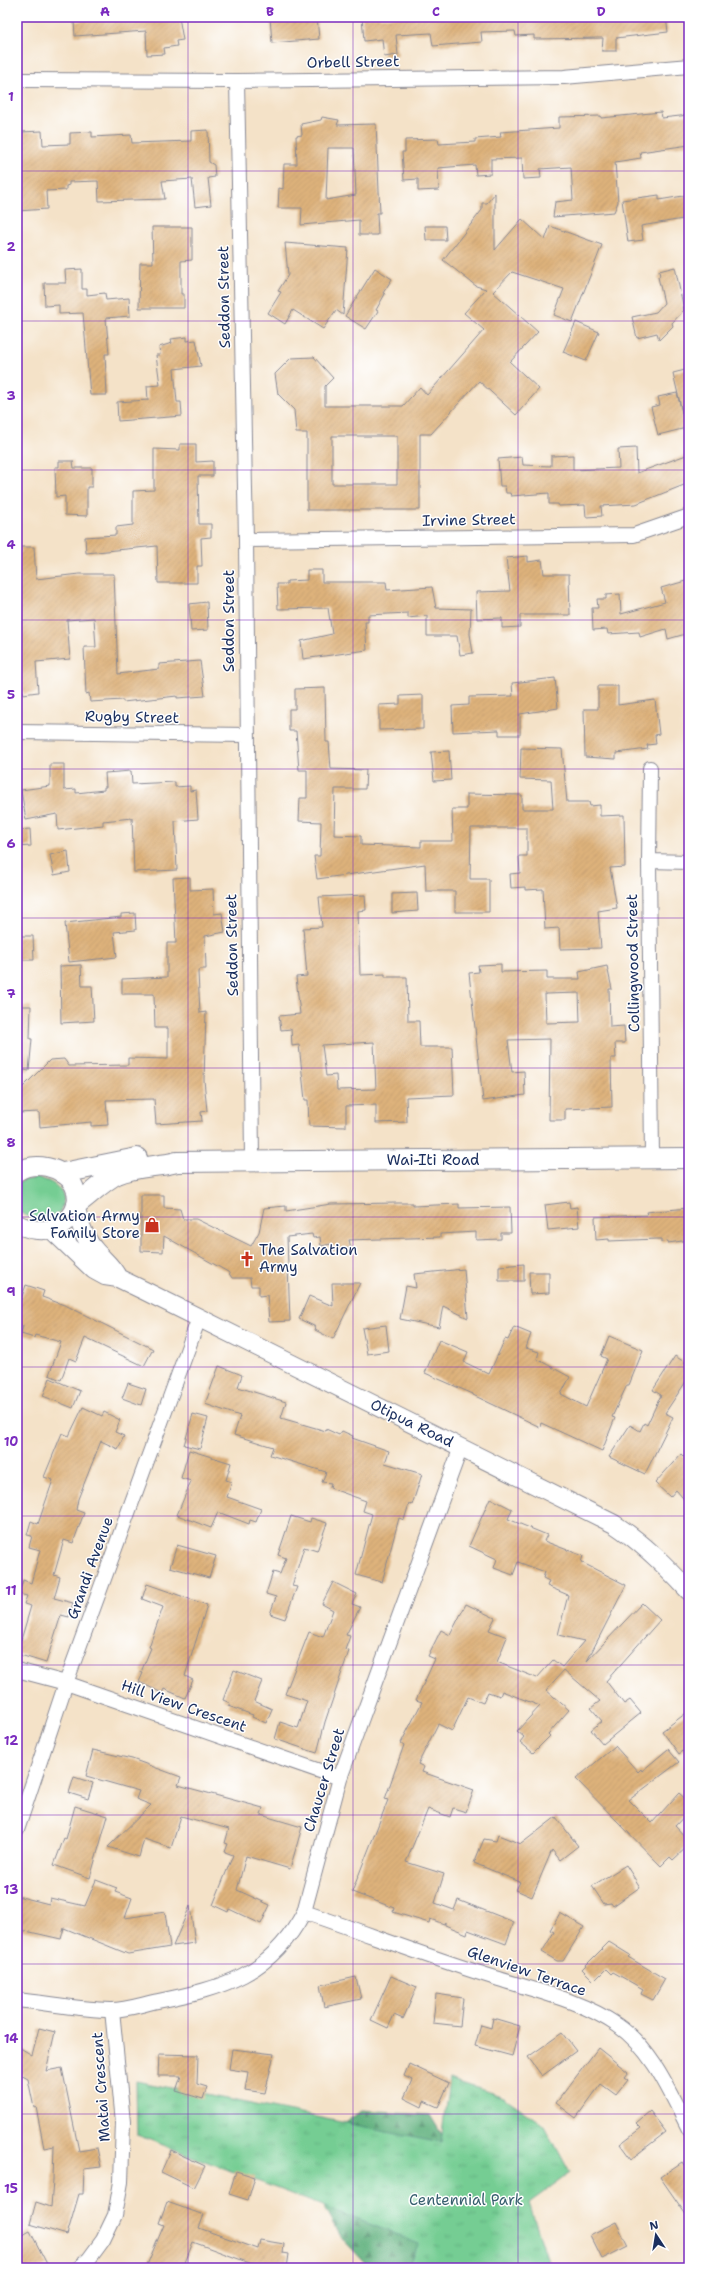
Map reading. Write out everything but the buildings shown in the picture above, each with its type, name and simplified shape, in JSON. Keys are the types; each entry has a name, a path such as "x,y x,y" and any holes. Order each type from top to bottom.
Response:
{"main road":[{"name":"Wai-Iti Road","path":"63,1172 137,1158 164,1156 177,1162"},
{"name":"Wai-Iti Road","path":"76,1206 116,1175 133,1169 158,1167 177,1162 689,1158"}],"street":[{"name":"Orbell Street","path":"17,80 237,81 564,77 689,66"},
{"name":"Seddon Street","path":"237,81 246,540 252,1161"},
{"name":"Irvine Street","path":"246,540 634,534 689,516"},
{"name":"Rugby Street","path":"17,732 247,735"},
{"name":"Collingwood Street","path":"650,768 649,861 652,1158"},
{"path":"649,861 689,862"},
{"path":"17,1172 30,1166 42,1166 63,1172 73,1185 76,1206 86,1239 113,1267 118,1278"},
{"path":"17,1224 26,1228 52,1230 63,1225 76,1206"},
{"name":"Otipua Road","path":"52,1230 94,1270 105,1276 118,1278 614,1524 635,1538 658,1558 689,1591"},
{"name":"Grandi Avenue","path":"17,1830 66,1683 199,1318"},
{"name":"Chaucer Street","path":"112,2010 196,1993 230,1983 247,1975 272,1955 296,1926 304,1912 340,1778 461,1447"},
{"name":"Hill View Crescent","path":"17,1670 66,1683 340,1778"},
{"name":"Glenview Terrace","path":"304,1912 499,1979 573,2002 618,2025 645,2051 663,2078 689,2129"},
{"name":"Matai Crescent","path":"17,2000 112,2010 123,2122 121,2182 115,2215 103,2240 89,2259 79,2268"}],"green space":[{"path":"38,1178 55,1185 63,1194 64,1199 60,1212 55,1215 43,1218 32,1218 17,1209 19,1183 24,1180"},
{"name":"Centennial Park","path":"449,2079 504,2097 545,2126 570,2173 529,2203 550,2268 407,2268 419,2243 137,2135 136,2081 441,2142"},
{"path":"361,2111 430,2115 470,2181 537,2268 373,2268 368,2266 339,2235 305,2175 335,2130"}],"place":[{"name":"Salvation Army Family Store","path":"152,1225"},
{"name":"The Salvation Army","path":"247,1259"}]}
